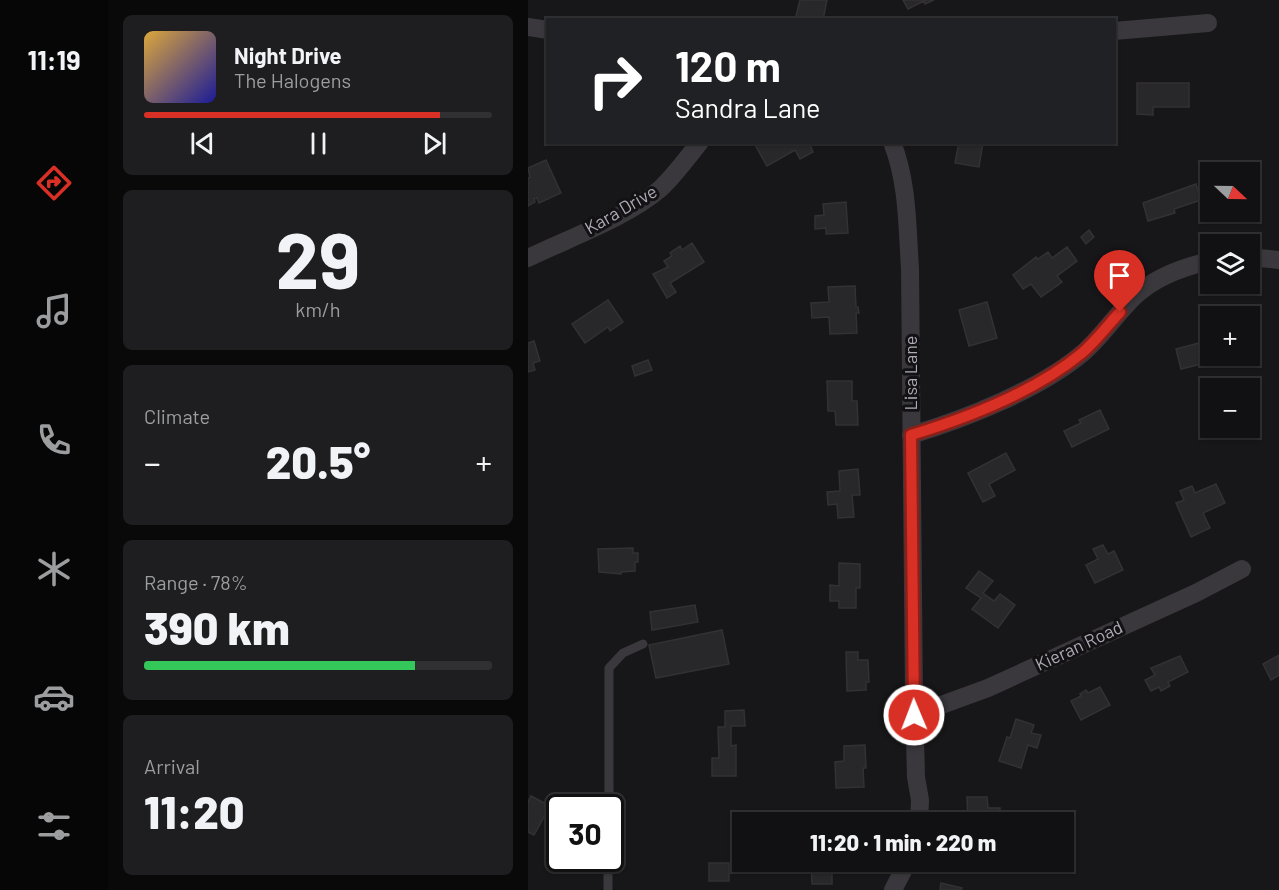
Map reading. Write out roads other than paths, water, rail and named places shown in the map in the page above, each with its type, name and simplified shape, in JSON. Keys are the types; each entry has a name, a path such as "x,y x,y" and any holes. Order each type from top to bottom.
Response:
{"street":[{"path":"1116,31 1208,23"},
{"path":"528,27 546,30"},
{"name":"Kara Drive","path":"528,258 646,199 660,189 698,144"},
{"name":"Lisa Lane","path":"893,144 902,171 907,205 911,320 914,715 919,812"},
{"path":"1260,257 1279,260"},
{"path":"911,435 980,411 1053,374 1083,352 1135,296 1148,286 1178,269 1200,264"},
{"name":"Kieran Road","path":"914,715 988,688 1196,593 1242,569"},
{"path":"893,890 902,872"}],"lane":[{"path":"609,794 609,668 623,653 643,644"},
{"path":"608,872 608,890"}]}
